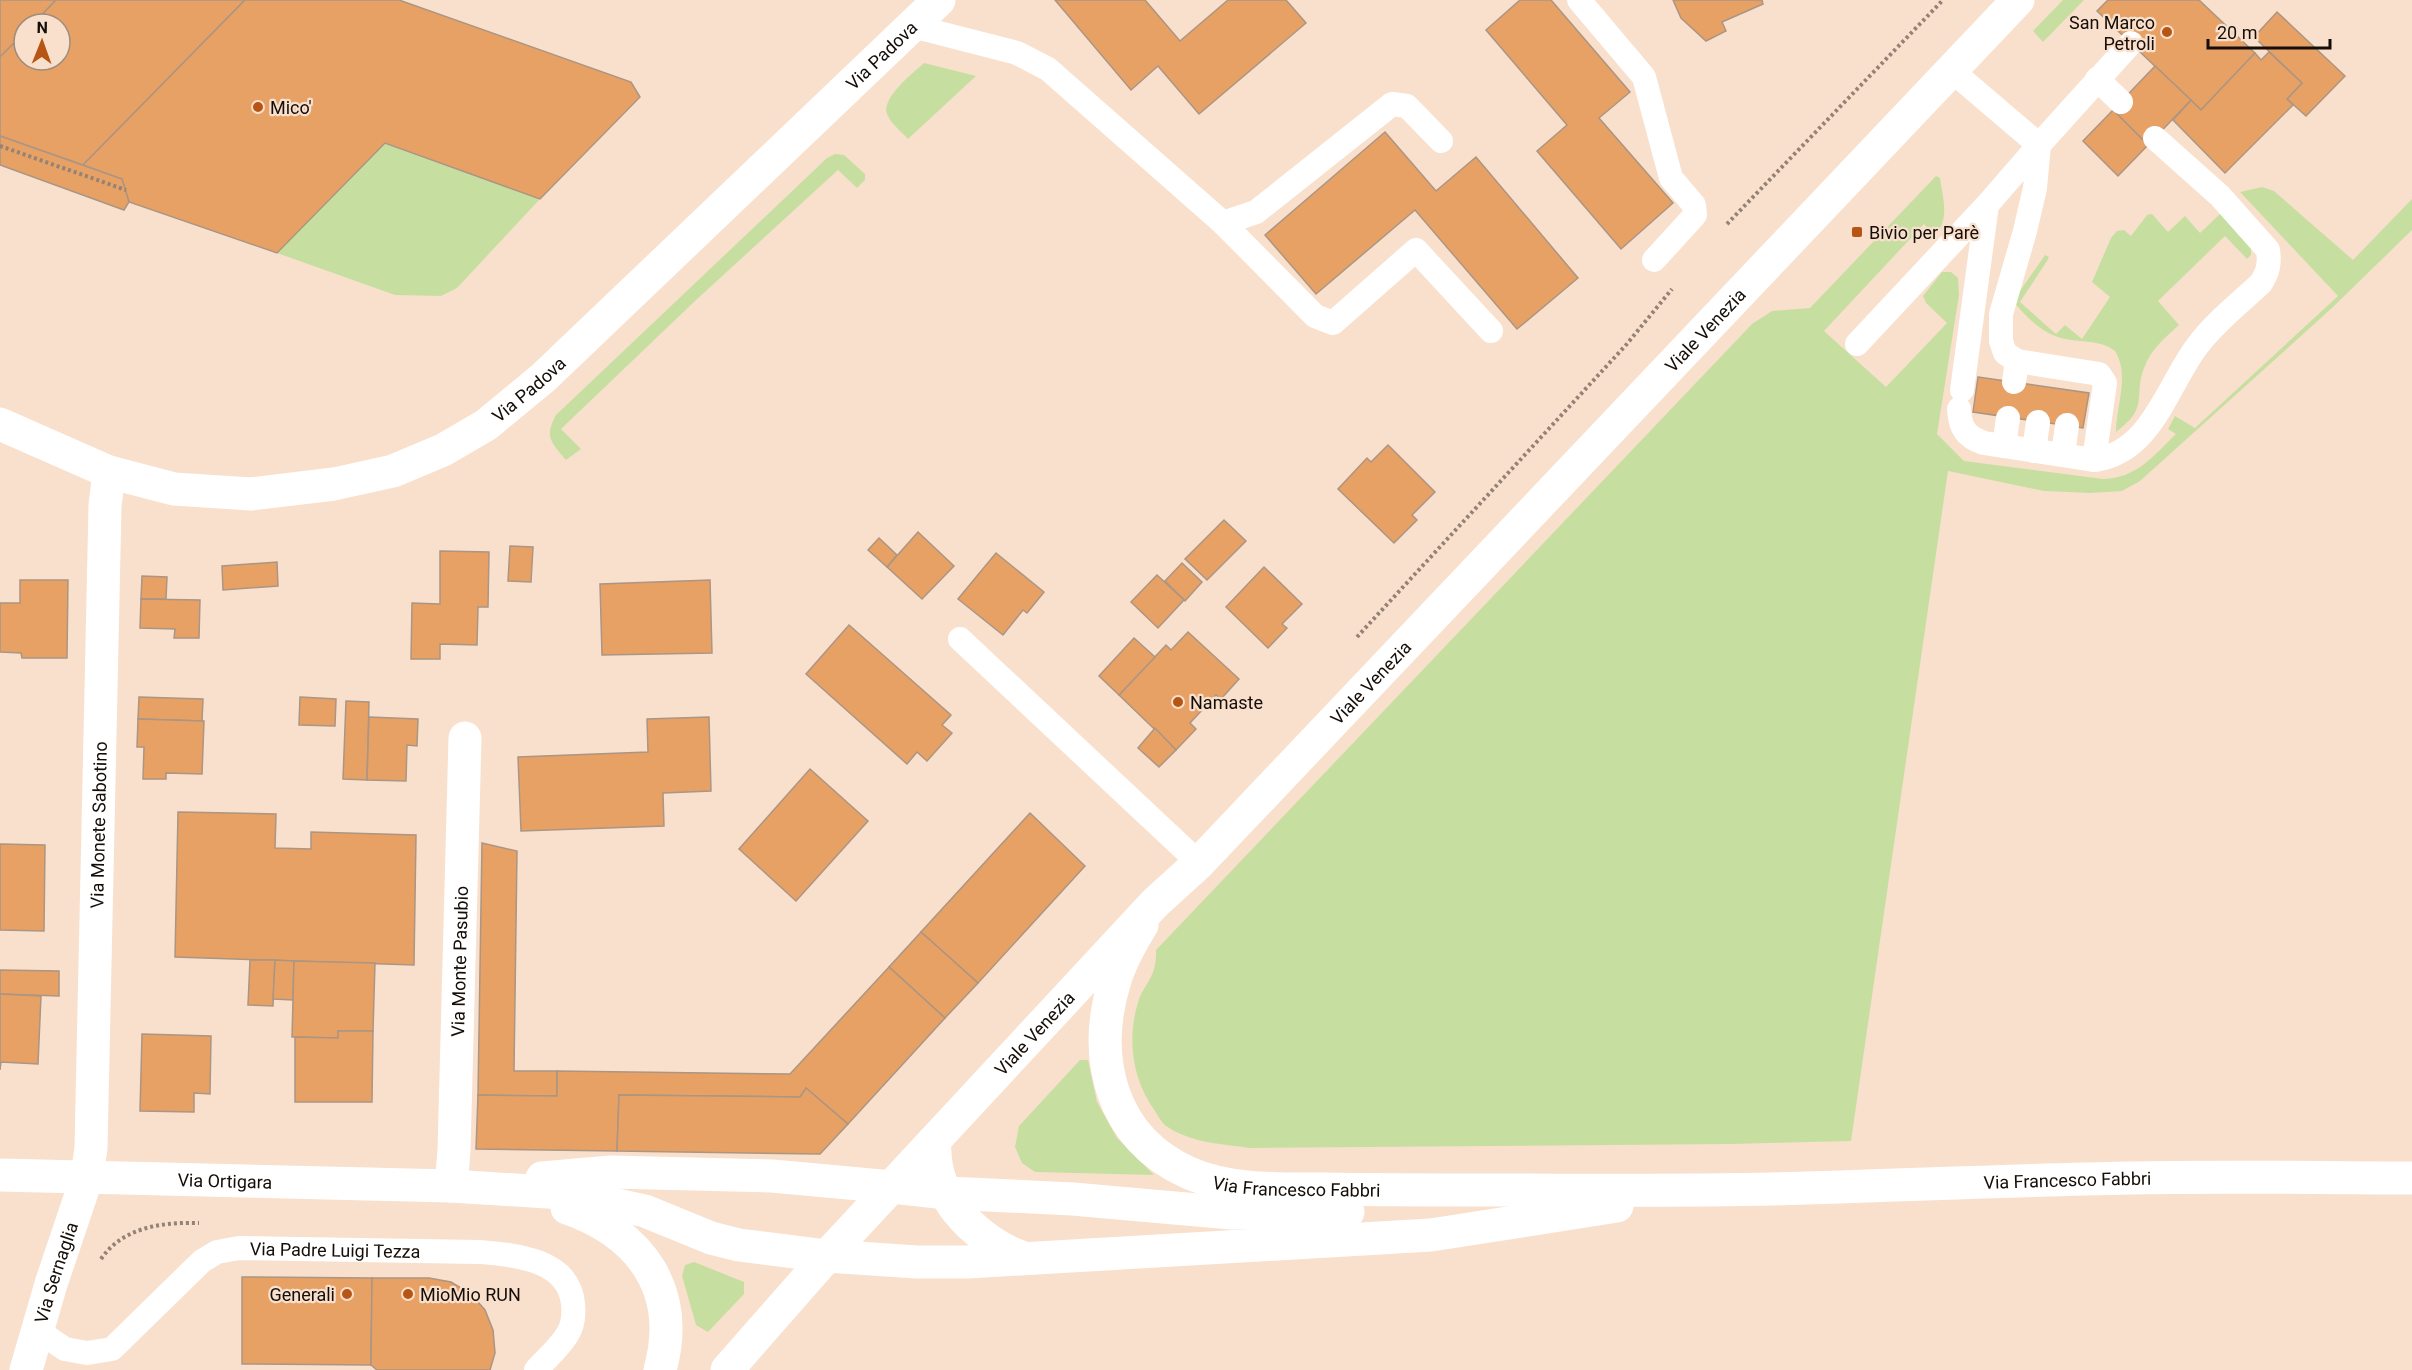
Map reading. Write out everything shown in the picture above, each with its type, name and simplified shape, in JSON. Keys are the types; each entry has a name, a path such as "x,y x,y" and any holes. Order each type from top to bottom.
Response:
{"street":[{"name":"Via Padova","path":"0,424 109,472 174,489 251,494 334,484 393,471 443,450 486,425 544,377 939,0"},
{"name":"Viale Venezia","path":"727,1370 827,1256 1155,903 1199,863 2018,0"},
{"name":"Via Monete Sabotino","path":"87,1177 91,1143 105,506 109,472"},
{"name":"Via Monte Pasubio","path":"451,1186 465,738"},
{"name":"Via Francesco Fabbri","path":"1155,903 1126,952 1116,978 1106,1025 1106,1061 1109,1083 1115,1101 1126,1120 1139,1137 1162,1159 1191,1174 1230,1184 1260,1188 1722,1190"},
{"name":"Via Francesco Fabbri","path":"934,1141 937,1170 947,1193 963,1218 1005,1251 1029,1260"},
{"name":"Via Francesco Fabbri","path":"451,1186 610,1172 772,1176 947,1193 1073,1199 1242,1213 1358,1212 1722,1190 2132,1178 2412,1178"},
{"name":"Via Ortigara","path":"0,1175 451,1186"},
{"name":"Via Sernaglia","path":"26,1370 87,1177"},
{"name":"Via Francesco Fabbri","path":"451,1186 563,1193 645,1211 711,1238 739,1245 827,1256 918,1262 1029,1260 1431,1234 1722,1190"},
{"path":"451,1186 545,1201 589,1216 620,1234 636,1248 659,1288 665,1321 666,1344 660,1370"}],"lane":[{"path":"1579,0 1644,77 1671,178 1694,205 1695,215 1654,260"},
{"path":"912,26 1017,53 1048,69 1223,223 1315,316 1333,323 1416,250 1491,332"},
{"path":"1857,344 1987,205 2131,43"},
{"path":"1951,70 2039,145"},
{"path":"2097,79 2121,102"},
{"path":"1223,223 1256,212 1392,104 1407,106 1441,141"},
{"path":"1987,205 1960,400 1960,423 1972,439 2094,460 2110,458 2144,434 2198,344 2260,283 2267,273 2270,261 2268,250 2220,196 2155,138"},
{"path":"2039,145 2035,188 1999,328 2005,353 2015,371 2074,380 2099,374 2105,383 2094,460"},
{"path":"2004,446 2008,418"},
{"path":"2034,450 2038,422"},
{"path":"2063,455 2067,425"},
{"path":"960,639 1199,863"},
{"name":"Via Padre Luigi Tezza","path":"89,1370 202,1261 217,1252 239,1248 480,1252 511,1254 540,1262 565,1280 571,1291 573,1322 567,1335 536,1370"},
{"path":"38,1331 65,1349 87,1353 112,1349"}],"path":[{"path":"1725,226 1943,0"},
{"path":"0,146 126,190"},
{"path":"1355,640 1626,345 1679,280"}],"green space":[{"path":"2063,0 2084,0 2043,42 2033,31"},
{"path":"924,63 976,76 908,139 891,121 886,108 893,93"},
{"path":"385,143 540,199 457,288 441,296 395,295 277,253"},
{"path":"835,154 844,155 865,174 865,180 857,188 838,170 695,301 561,429 581,449 566,460 551,439 550,429 556,415 827,158"},
{"path":"1936,176 1940,178 1944,201 1943,222 1940,229 1935,235 1924,224 1824,331 1886,387 1947,323 1926,303 1923,296 1942,272 1951,272 1958,278 1959,295 1937,434 1964,461 2103,479 2126,475 2152,458 2176,434 2168,429 2175,416 2195,428 2338,296 2240,192 2262,187 2274,191 2353,260 2412,199 2412,230 2332,308 2140,481 2122,491 2090,493 2044,491 1948,471 1851,1141 1250,1148 1196,1139 1166,1126 1142,1087 1132,1047 1137,1006 1152,975 1156,950 1752,324 1772,311 1810,308"},
{"path":"2221,213 2251,245 2251,255 2247,259 2225,236 2158,301 2179,325 2150,355 2141,378 2137,409 2127,423 2116,432 2122,380 2115,351 2103,345 2054,336 2034,323 2013,301 2045,255 2049,257 2020,302 2056,334 2065,325 2082,339 2110,297 2092,282 2111,238 2117,231 2124,230 2131,236 2147,215 2152,214 2168,232 2185,216 2200,233"},
{"path":"1080,1060 1088,1060 1097,1102 1117,1138 1154,1175 1035,1172 1022,1163 1015,1147 1019,1126"},
{"path":"694,1262 744,1282 744,1294 708,1332 696,1325 682,1276 685,1265"}],"building":[{"path":"0,0 56,0 44,12 12,12 12,45 0,57"},
{"path":"56,0 245,0 83,165 0,136 0,57 12,45 12,72 72,72 72,12 44,12"},
{"path":"245,0 399,0 631,82 640,97 540,199 385,143 277,253 129,202 122,179 83,165"},
{"path":"1055,0 1145,0 1180,41 1228,0 1286,0 1306,23 1199,114 1158,66 1131,90"},
{"path":"1520,0 1551,0 1630,92 1599,118 1673,203 1621,249 1537,151 1567,125 1486,30"},
{"path":"1673,0 1762,0 1763,4 1722,22 1726,31 1706,41 1681,18"},
{"path":"2108,0 2199,0 2255,53 2201,110 2097,11"},
{"path":"2277,12 2345,76 2306,116 2287,99 2302,83 2254,37"},
{"path":"2269,52 2302,83 2287,99 2293,105 2225,173 2173,120 2191,100 2201,110 2255,53 2261,60"},
{"path":"2155,66 2191,100 2148,145 2113,110"},
{"path":"2113,110 2148,145 2118,176 2083,141"},
{"path":"1385,132 1436,191 1476,157 1578,278 1517,329 1415,210 1316,294 1265,235"},
{"path":"0,136 122,179 129,202 124,210 0,165"},
{"path":"1978,377 2089,393 2083,428 1973,412"},
{"path":"1388,445 1435,492 1412,515 1417,520 1394,543 1338,489 1367,458 1371,462"},
{"path":"1224,520 1246,541 1207,580 1185,559"},
{"path":"918,532 954,566 922,599 887,567"},
{"path":"879,538 897,555 887,567 868,550"},
{"path":"510,546 533,547 531,582 508,581"},
{"path":"440,551 489,552 488,607 478,607 477,645 440,644 440,659 411,659 412,603 440,604"},
{"path":"996,553 1044,592 1027,613 1023,610 1003,635 958,599"},
{"path":"277,562 278,586 223,590 222,566"},
{"path":"1182,563 1202,582 1185,601 1165,581"},
{"path":"1264,567 1302,604 1282,624 1287,628 1268,648 1226,607"},
{"path":"1157,575 1184,600 1158,628 1131,602"},
{"path":"142,576 167,577 166,599 141,599"},
{"path":"20,580 68,580 67,658 22,658 21,653 0,652 0,603 20,603"},
{"path":"710,580 712,653 602,655 600,584"},
{"path":"141,599 200,600 199,638 174,638 175,629 140,628"},
{"path":"849,625 951,715 942,725 952,733 927,761 917,752 907,764 806,674"},
{"path":"1188,632 1239,679 1221,699 1216,695 1190,723 1196,729 1176,750 1119,695 1166,645 1171,650"},
{"path":"1134,638 1155,657 1119,695 1099,676"},
{"path":"139,697 203,699 202,721 138,719"},
{"path":"300,697 336,699 335,726 299,725"},
{"path":"346,701 369,702 367,780 343,779"},
{"path":"369,717 418,719 417,746 407,745 406,781 367,780"},
{"path":"709,717 711,791 663,793 664,826 521,831 518,757 648,752 647,719"},
{"path":"138,719 204,721 202,774 166,773 166,779 143,779 144,747 137,747"},
{"path":"1155,728 1176,750 1159,767 1138,748"},
{"path":"810,769 868,821 796,901 739,849"},
{"path":"178,812 276,814 275,848 311,849 311,832 416,835 414,965 175,957"},
{"path":"1030,813 1085,866 978,983 921,932"},
{"path":"482,843 517,851 514,1071 557,1071 557,1096 478,1095"},
{"path":"0,844 45,845 44,931 0,930"},
{"path":"921,932 978,983 945,1018 889,967"},
{"path":"250,960 275,960 273,1006 248,1005"},
{"path":"275,960 294,961 293,1000 273,999"},
{"path":"294,961 375,963 373,1031 338,1031 338,1038 292,1037"},
{"path":"889,967 945,1018 848,1124 806,1088 800,1097 619,1095 617,1151 476,1149 478,1095 557,1096 557,1071 790,1074"},
{"path":"0,970 59,971 59,996 0,994"},
{"path":"0,994 41,996 38,1064 1,1062 0,1070"},
{"path":"338,1031 373,1031 372,1102 295,1102 295,1037 338,1038"},
{"path":"142,1034 211,1036 210,1094 194,1093 194,1112 140,1111"},
{"path":"806,1088 848,1124 820,1154 617,1151 619,1095 800,1097"},
{"path":"242,1277 372,1278 371,1365 242,1364"},
{"path":"372,1278 429,1278 451,1282 471,1294 485,1310 493,1330 495,1353 490,1370 377,1370 371,1365"}],"place":[{"name":"San Marco Petroli","path":"2167,32"},
{"name":"Mico'","path":"258,107"},
{"name":"Bivio per Parè","path":"1857,232"},
{"name":"Namaste","path":"1178,702"},
{"name":"Generali","path":"347,1294"},
{"name":"MioMio RUN","path":"408,1294"}]}
